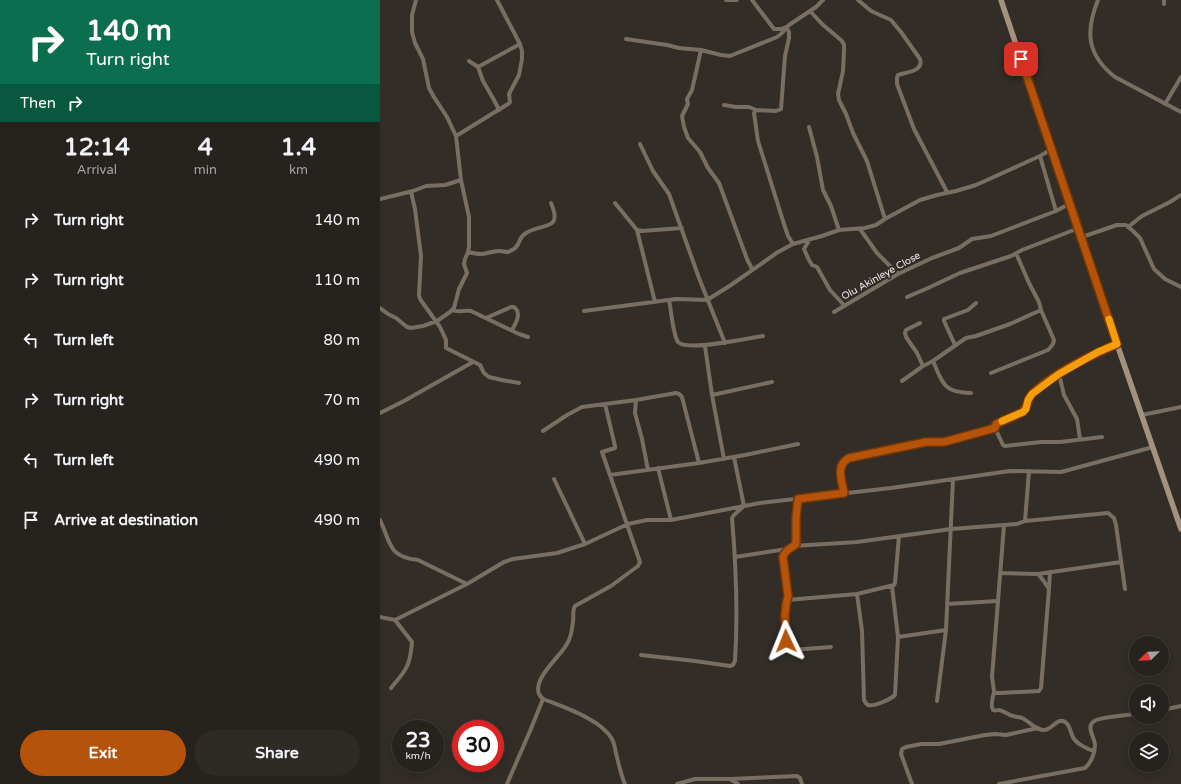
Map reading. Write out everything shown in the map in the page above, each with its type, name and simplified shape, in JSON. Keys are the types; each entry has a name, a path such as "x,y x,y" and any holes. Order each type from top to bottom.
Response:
{"main road":[{"path":"1001,0 1181,529"}],"street":[{"path":"380,308 407,327 411,328 437,321 452,310 456,302 459,289 467,273 464,264 468,252 468,217 461,180 456,136 447,117 429,88 423,58 415,44 412,32 412,15 416,0"},
{"path":"456,136 510,102 510,90 519,75 522,51 498,0"},
{"path":"726,0 737,0"},
{"path":"752,0 774,29 786,27 816,7 823,0"},
{"path":"858,0 871,11 890,20 901,32 920,59 921,66 914,71 898,75 897,84 914,129 946,192"},
{"path":"1098,0 1090,29 1092,46 1098,59 1107,71 1115,77 1181,112"},
{"path":"810,11 822,24 842,40 844,45 843,71 838,94 839,100 867,161 885,219"},
{"path":"626,39 679,48 701,50 720,55 733,55 777,37 786,27"},
{"path":"724,105 749,107 756,110 776,111 781,109 784,56 789,38 789,32 786,27"},
{"path":"478,67 520,44"},
{"path":"701,50 692,90 687,99 688,104 682,116 684,127 688,138 700,152 708,168 719,183 752,269"},
{"path":"469,61 478,67 483,81 499,110"},
{"path":"1165,104 1181,77"},
{"path":"756,110 754,113 758,141 788,236 793,244"},
{"path":"810,127 823,190 831,206 839,230"},
{"path":"640,144 653,171 669,194 707,300 725,342"},
{"path":"584,311 669,300 707,300 778,252 793,244 839,230 860,229 876,225 920,200 976,185 1052,149"},
{"path":"1040,156 1056,211"},
{"path":"380,199 411,192 426,186 445,185 461,180"},
{"path":"411,192 422,256 419,295 420,299 437,321 446,340 446,348 480,365 484,373 489,376 519,383"},
{"path":"1128,227 1142,216 1181,196"},
{"path":"468,252 482,254 498,251 508,252 516,248 520,238 524,234 531,230 549,226 555,217 551,202"},
{"path":"615,203 636,230 655,302"},
{"name":"Olu Akinleye Close","path":"834,312 898,274 927,260 959,248 972,239 991,236 1056,211 1070,204"},
{"path":"1082,237 1116,225 1122,224 1128,227 1140,238 1154,269 1164,279 1181,287"},
{"path":"636,230 642,231 682,228"},
{"path":"907,296 960,273 1079,228"},
{"path":"860,229 877,253 898,274"},
{"path":"810,240 804,249 809,260 812,265 816,267 830,290 844,305"},
{"path":"991,373 1048,350 1054,343 1041,310 1040,302 1029,283 1016,253"},
{"path":"669,300 677,341 683,346 705,346 763,336"},
{"path":"956,345 944,319 968,310 976,303"},
{"path":"486,318 514,306 518,309 518,316 516,324 512,330"},
{"path":"452,310 459,312 466,310 471,311 528,337"},
{"path":"902,381 966,338 1010,324 1041,310"},
{"path":"920,323 906,330 905,333 923,366"},
{"path":"844,493 840,471 841,464 844,460 926,442 944,442 995,428 996,424 1023,412 1026,409 1028,400 1032,394 1059,374 1098,352 1117,344"},
{"path":"705,346 712,395 724,459"},
{"path":"933,360 942,382 949,389 960,393 970,393"},
{"path":"380,413 473,362"},
{"path":"1059,374 1064,395 1077,419 1080,439"},
{"path":"712,395 772,382"},
{"path":"543,431 582,407 676,393 682,397 699,463"},
{"path":"636,400 635,413 648,470"},
{"path":"604,404 615,448 602,452 640,562 638,566 610,586 575,606 573,610 571,636 566,647 540,680 538,688 539,694 543,698 582,715 602,727 613,740 625,784"},
{"path":"1142,414 1181,407"},
{"path":"995,428 1003,445 1005,446 1102,437"},
{"path":"610,475 724,459 798,444"},
{"path":"380,617 395,620 467,584 504,562 513,559 557,553 585,544 628,524 647,520 671,520 760,503 1010,471 1061,472 1153,448"},
{"path":"734,457 744,506"},
{"path":"658,468 671,520"},
{"path":"1025,521 1028,471"},
{"path":"554,479 585,544"},
{"path":"937,701 946,630 953,479"},
{"path":"798,499 796,544 788,549 783,557 787,600 785,616 786,641 788,649 791,650 831,647"},
{"path":"641,655 730,666 733,665 737,633 735,557 732,518 744,506"},
{"path":"793,546 857,542 951,529 1017,524 1025,521 1108,513 1114,518 1116,525 1125,588"},
{"path":"380,520 392,549 399,555 409,559 418,560 467,584"},
{"path":"1004,525 992,677 994,691 992,705 993,709 1022,718 1038,728 1045,730 1061,720 1065,721 1068,724 1075,740 1094,751"},
{"path":"787,600 857,594 892,586 896,583 899,536"},
{"path":"735,557 788,549"},
{"path":"1000,573 1038,574 1122,562"},
{"path":"994,691 995,693 999,693 1036,692 1040,690 1050,572"},
{"path":"1038,574 1049,589"},
{"path":"857,594 862,631 864,700 866,704 869,705 880,703 892,698 895,695 898,638 892,586"},
{"path":"947,604 998,601"},
{"path":"391,688 407,670 412,642 395,620"},
{"path":"898,638 946,630"},
{"path":"507,784 543,698"},
{"path":"1169,709 1181,706"},
{"path":"999,784 1085,768 1091,760 1094,751 1095,744 1090,732 1090,726 1092,723 1097,720 1129,715"},
{"path":"912,784 901,754 902,749 906,747 921,744 939,744 984,735 1006,735 1038,728"},
{"path":"677,784 694,779 730,780 797,776 800,778 802,784"},
{"path":"730,780 738,784"}],"slow traffic":[{"path":"1002,421 1023,412 1026,409 1028,400 1032,394 1059,374 1098,352 1117,344 1109,319"}],"route":[{"path":"786,641 785,616 788,596 783,557 788,549 796,544 798,499 844,493 840,471 841,464 844,460 849,458 926,442 944,442 995,428 996,424 1023,412 1026,409 1028,400 1032,394 1059,374 1098,352 1117,344 1021,59"}]}
